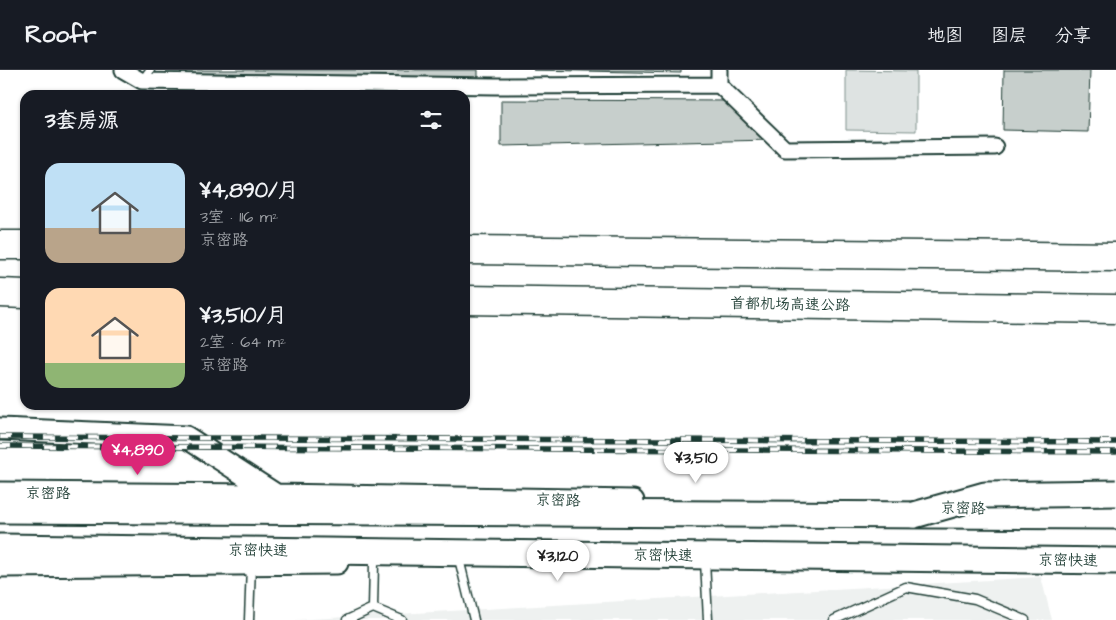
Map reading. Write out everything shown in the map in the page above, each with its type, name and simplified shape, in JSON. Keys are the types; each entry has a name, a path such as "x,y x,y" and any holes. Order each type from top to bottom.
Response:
{"highway":[{"path":"0,244 20,245"},
{"path":"470,250 1116,257"},
{"path":"0,293 20,294"},
{"name":"首都机场高速公路","path":"470,300 1116,309"},
{"path":"914,515 985,495 1116,493"},
{"path":"0,510 1116,516"},
{"name":"京密快速","path":"0,547 1116,561"}],"main road":[{"path":"0,429 186,437 276,495"},
{"name":"京密路","path":"0,493 276,495 1116,511"},
{"path":"0,566 374,563 523,564 705,561 1116,565"}],"street":[{"path":"122,70 146,76 495,86 719,78 786,149 995,146"}],"lane":[{"path":"705,561 708,620"},
{"path":"373,608 374,563"},
{"path":"460,563 474,620"},
{"path":"249,620 251,564"},
{"path":"834,620 906,587 975,599 1025,620"},
{"path":"347,620 373,608 402,620"}],"shaded area":[{"path":"846,70 916,71 916,131 846,130"},
{"path":"1041,577 1052,620 294,620"}],"building":[{"path":"185,70 478,70 478,78 185,78"},
{"path":"533,70 681,70 681,73"},
{"path":"1004,70 1090,70 1088,132 1003,130"},
{"path":"501,100 735,101 772,140 501,146"}],"railway":[{"path":"0,437 1116,442"},
{"path":"0,446 1116,452"}]}
